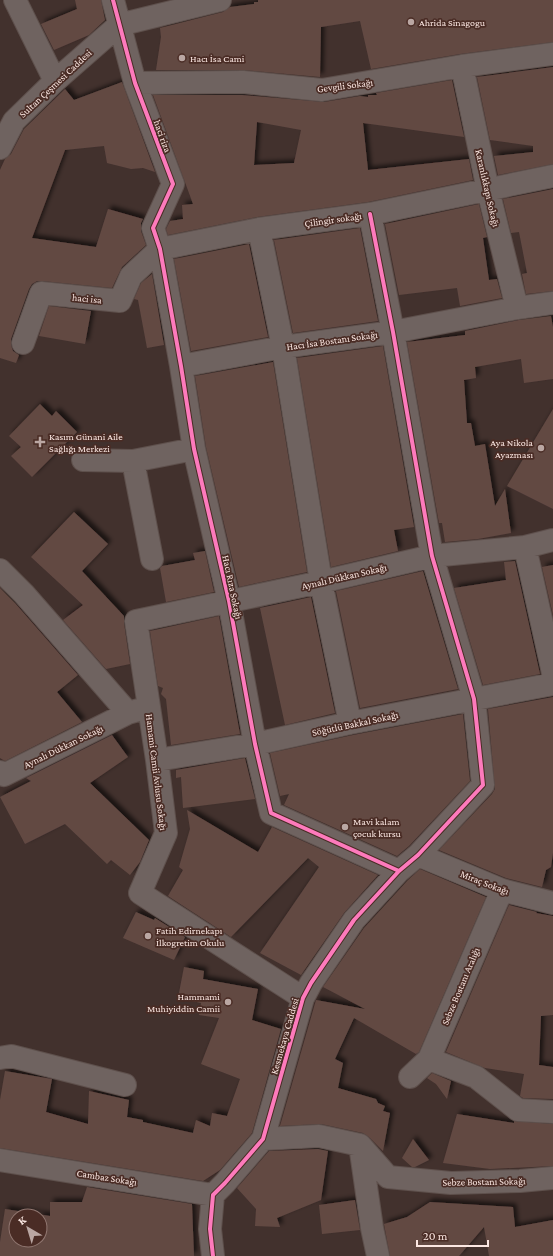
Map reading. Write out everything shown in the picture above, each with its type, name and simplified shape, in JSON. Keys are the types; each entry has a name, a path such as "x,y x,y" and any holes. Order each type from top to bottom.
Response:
{"street":[{"path":"16,0 55,81"},
{"name":"haci riza","path":"113,0 135,83 173,184 153,228 160,249"},
{"path":"119,25 220,0"},
{"name":"Sultan Çeşmesi Caddesi","path":"0,148 14,121 55,81 119,25"},
{"name":"Gevgili Sokağı","path":"135,83 243,82 322,90 462,66 553,54"},
{"name":"Karanlıkkapı Sokağı","path":"462,66 488,190 517,308"},
{"name":"Çilingir sokağı","path":"160,249 259,230 370,214 553,176"},
{"name":"Kesmekaya Caddesi","path":"213,1195 263,1139 304,998 311,983 354,920 399,871 418,855 483,785 474,699 432,556 393,332 370,214"},
{"path":"259,230 283,347 321,582 350,723"},
{"name":"haci isa","path":"23,343 41,293 120,301 131,276 160,249"},
{"name":"Hacı Rıza Sokağı","path":"160,249 194,449 229,601 255,744 271,813 399,871"},
{"name":"Hacı İsa Bostanı Sokağı","path":"181,366 283,347 393,332 553,302"},
{"path":"83,460 133,461 194,449"},
{"path":"133,461 152,559"},
{"name":"Aynalı Dükkan Sokağı","path":"136,621 321,582 432,556 525,547 553,540"},
{"path":"525,547 553,673"},
{"path":"0,570 24,594 128,713"},
{"name":"Hamami Camii Avlusu Sokağı","path":"136,621 157,760 166,833 140,893 304,998"},
{"name":"Söğütlü Bakkal Sokağı","path":"157,760 255,744 350,723 553,684"},
{"name":"Aynalı Dükkan Sokağı","path":"0,772 4,775 128,713 149,707"},
{"name":"Miraç Sokağı","path":"418,855 502,890 553,903"},
{"name":"Sebze Bostanı Aralığı","path":"410,1077 429,1059 502,890"},
{"path":"0,1058 11,1056 125,1085"},
{"path":"429,1059 476,1077 518,1110 553,1112"},
{"path":"263,1139 319,1136 360,1145 372,1228 378,1256"},
{"name":"Sebze Bostanı Sokağı","path":"360,1145 388,1177 451,1183 520,1181 553,1178"},
{"name":"Cambaz Sokağı","path":"0,1160 213,1195"},
{"path":"213,1195 210,1229 213,1256"}],"building":[{"path":"75,0 101,0 105,20 89,35 54,50 41,24 77,9"},
{"path":"258,0 553,0 553,42 460,54 371,69 360,21 321,27 320,77 243,70 156,70 161,37 160,28 223,12 230,7 254,4 254,2 258,2"},
{"path":"553,67 553,164 498,175 494,156 533,152 533,146 490,140 477,77"},
{"path":"452,80 464,137 363,123 368,170 469,159 473,180 368,202 257,217 168,235 166,229 170,221 183,219 182,205 193,204 153,95 242,95 324,102 360,96 368,97 368,95 377,95 376,93","holes":["257,122 301,130 294,163 254,165"]},
{"path":"122,82 155,172 143,168 131,169 107,163 104,146 65,150 32,238 96,247 108,209 143,219 141,223 141,231 146,245 122,267 112,288 42,281 37,281 32,284 11,339 13,351 19,355 16,363 0,358 0,170 5,159 11,154 24,129 65,89 74,100"},
{"path":"553,189 553,291 526,294 522,274 527,273 519,232 511,233 503,199"},
{"path":"479,204 487,237 483,238 489,280 497,279 502,298 460,306 457,288 399,295 385,224"},
{"path":"360,228 378,321 293,333 274,240"},
{"path":"249,244 268,337 191,351 174,259"},
{"path":"152,274 164,345 147,348 138,300 134,299 141,283"},
{"path":"49,306 91,311 85,344 39,336"},
{"path":"551,316 553,327 553,379 524,383 521,359 475,367 476,378 464,380 467,423 471,423 475,446 485,444 495,506 505,489 511,533 478,539 445,542 442,523 439,523 407,342 465,335 465,331 519,320"},
{"path":"383,346 414,527 394,530 398,551 331,567 297,358"},
{"path":"273,362 307,572 239,587 206,447 195,376"},
{"path":"40,404 52,416 56,411 77,432 32,477 11,456 21,447 9,436"},
{"name":"Aya Nikola Ayazması","path":"553,409 553,509 507,486"},
{"path":"74,512 108,544 82,571 124,616 130,664 106,669 63,620 83,605 31,557"},
{"path":"205,551 214,592 166,602 160,568 162,566 195,560 193,553"},
{"path":"515,561 540,674 483,685 454,588 506,580 504,562"},
{"path":"553,565 553,615 542,567"},
{"path":"423,571 458,689 360,708 336,591"},
{"path":"0,588 78,675 57,692 82,722 5,761 0,758"},
{"path":"311,597 335,713 285,725 260,608"},
{"path":"219,616 240,734 171,745 166,699 161,694 163,688 158,686 150,631"},
{"path":"553,697 553,853 551,867 546,870 542,887 506,878 439,850 495,789 488,709"},
{"path":"463,714 470,781 409,846 397,856 284,805 289,794 280,796 270,753 353,735"},
{"path":"112,735 128,757 90,783 149,840 140,862 130,875 111,860 107,864 65,824 25,844 0,797 31,781 26,778"},
{"path":"245,758 255,799 183,808 181,777 176,778 176,770"},
{"path":"187,810 258,852 272,827 378,875 344,913 301,975 260,953 319,867 308,858 231,937 168,896 183,870 179,867 190,829"},
{"path":"420,869 486,897 419,1052 416,1054 354,1018 335,1059 343,1063 338,1088 376,1099 378,1103 385,1106 383,1111 390,1113 383,1151 363,1133 321,1124 280,1126 316,1000 365,1009 323,987 364,928"},
{"path":"509,905 537,912 536,913 553,916 553,1015 541,1016 539,1065 553,1067 553,1099 523,1098 520,1096 524,1074 485,1068 446,1052"},
{"path":"136,912 154,920 155,918 185,937 174,960 123,938"},
{"path":"184,967 204,971 203,979 258,989 252,1020 281,1029 252,1133 220,1170 203,1181 0,1148 0,1100 5,1071 52,1079 46,1112 88,1124 89,1091 129,1100 127,1117 193,1133 196,1120 210,1126 212,1113 227,1116 240,1079 201,1064 219,1018 199,1015 201,1003 178,998"},
{"path":"432,1073 451,1081 447,1099 436,1084 427,1078"},
{"path":"457,1114 514,1123 514,1121 553,1124 553,1166 490,1169 443,1163"},
{"path":"413,1139 429,1160 415,1167 412,1167 402,1158"},
{"path":"318,1149 328,1151 321,1200 277,1218 280,1227 255,1226 256,1209 237,1188 269,1151"},
{"path":"87,1187 192,1204 194,1256 0,1256 0,1242 5,1209 8,1209 8,1248 48,1248 48,1216 50,1216 50,1202 82,1202"},
{"path":"355,1200 360,1230 322,1234 319,1205"},
{"path":"430,1202 513,1207 515,1227 553,1220 553,1256 489,1256 484,1227 459,1256 390,1256 384,1224 407,1217"}],"cycle path":[{"path":"113,0 135,83 173,184 153,228 160,249 194,449 229,601 255,744 271,813 399,871"},
{"path":"213,1256 210,1229 213,1195 263,1139 303,998 311,983 354,920 399,871 418,855 483,785 474,699 432,556 393,332 370,214"}],"place":[{"name":"Ahrida Sinagogu","path":"411,22"},
{"name":"Hacı İsa Cami","path":"182,58"},
{"name":"Kasım Günani Aile Sağlığı Merkezi","path":"40,442"},
{"name":"Aya Nikola Ayazması","path":"541,448"},
{"name":"Mavi kalam çocuk kursu","path":"345,827"},
{"name":"Fatih Edirnekapı İlkogretim Okulu","path":"148,936"},
{"name":"Hammami Muhiyiddin Camii","path":"228,1002"}]}
